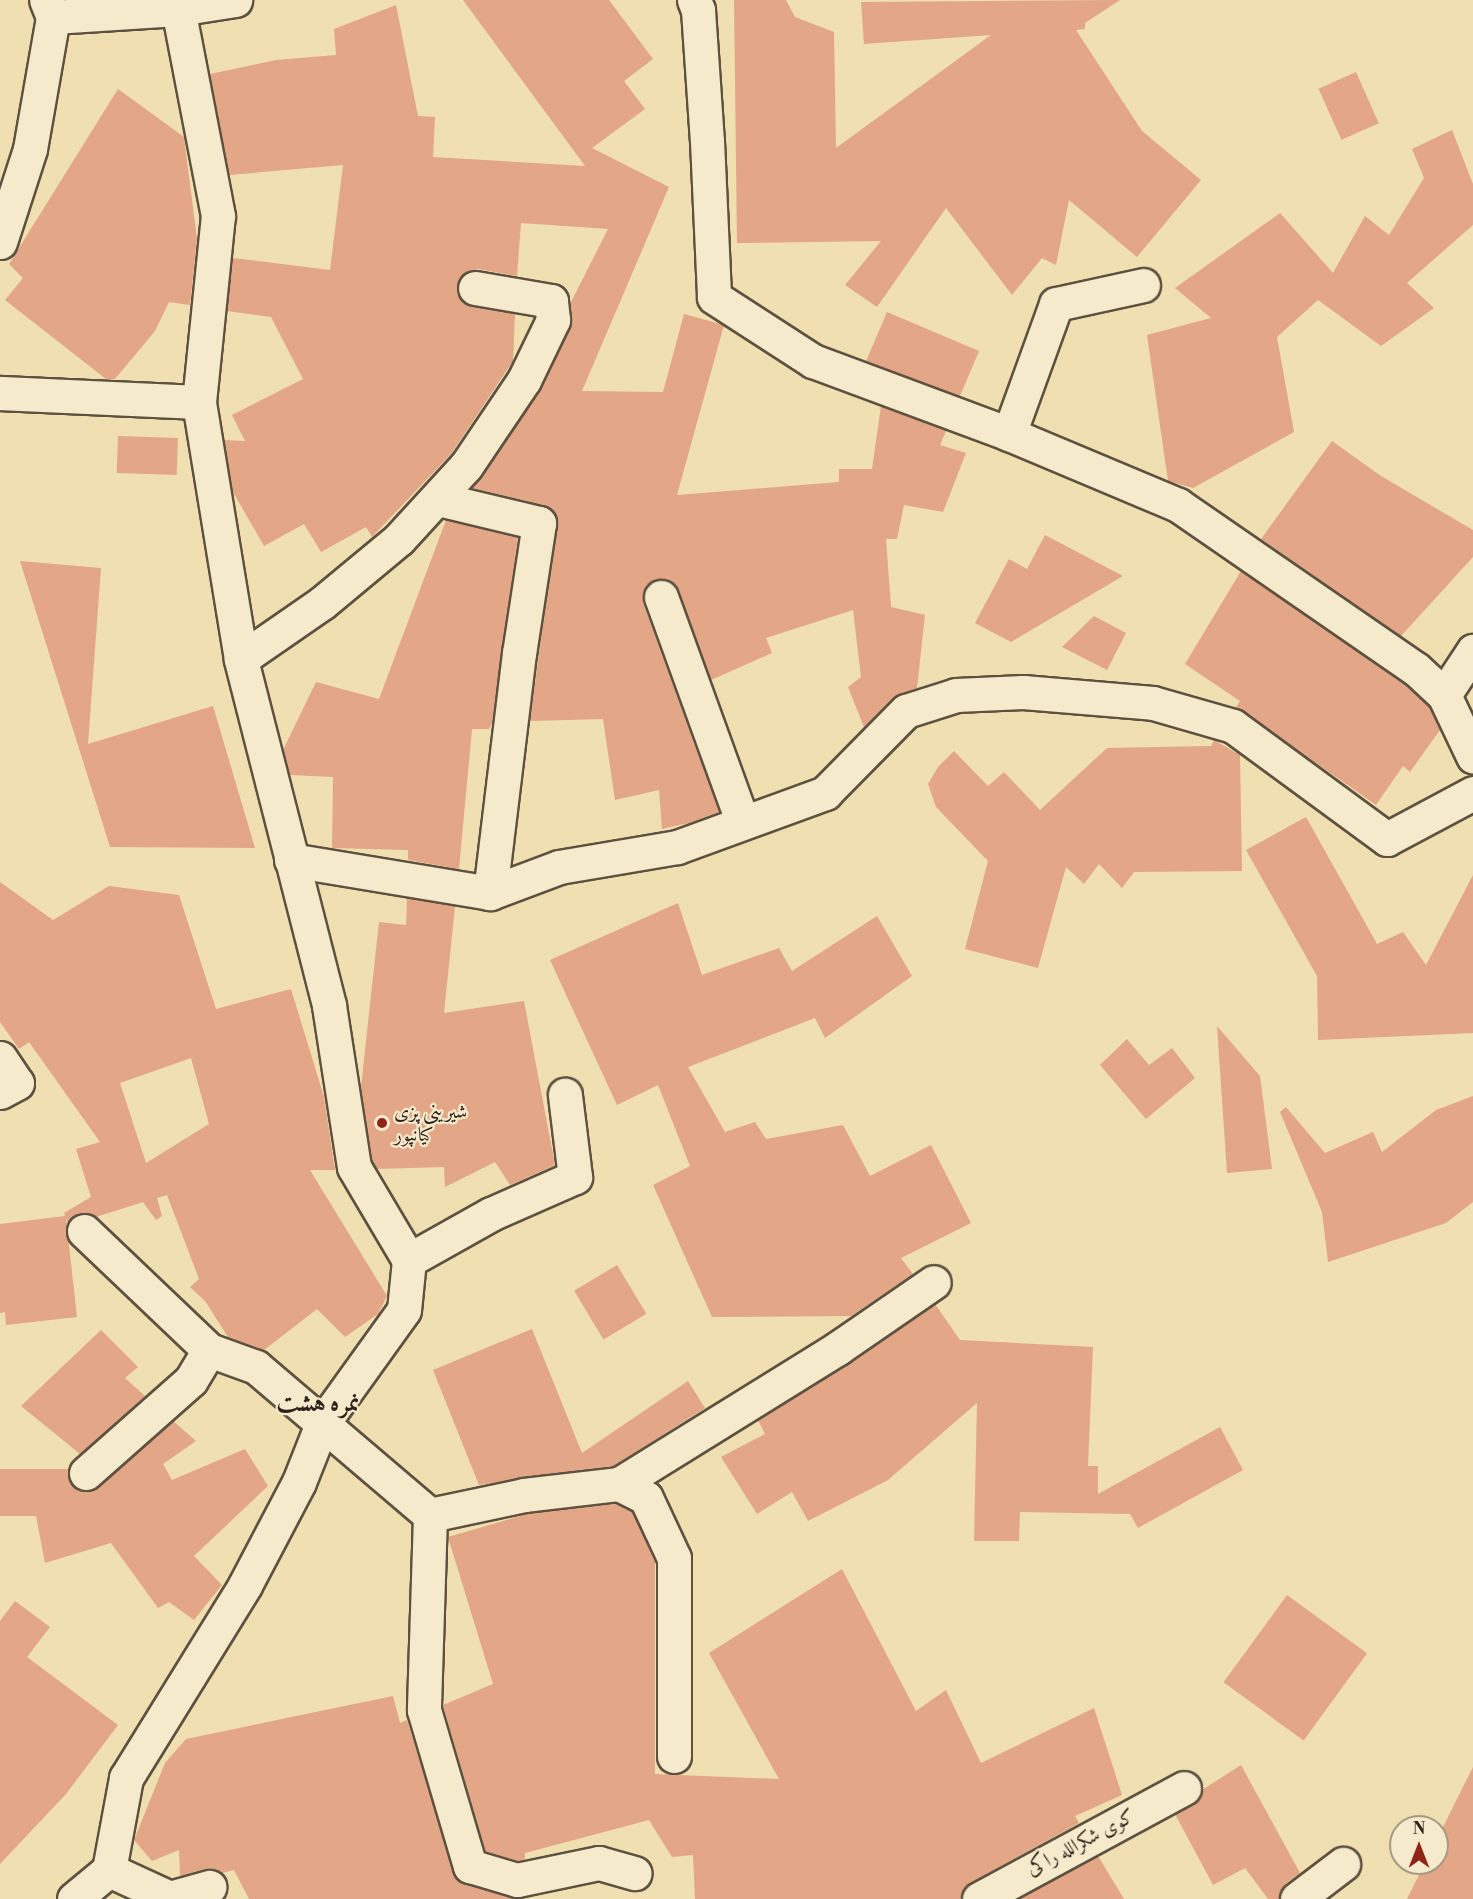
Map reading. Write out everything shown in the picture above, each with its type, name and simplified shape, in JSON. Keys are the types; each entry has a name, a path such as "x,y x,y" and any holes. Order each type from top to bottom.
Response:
{"street":[{"path":"0,242 30,149 49,8 178,9 235,0"},
{"path":"694,0 698,10 707,141 714,297 813,361 1009,435 1178,505 1416,669 1444,695 1473,756"},
{"path":"74,1899 109,1870 126,1778 245,1585 299,1482 321,1424 404,1310 409,1260 354,1167 329,1005 241,659 199,402 218,216 178,9"},
{"path":"1009,435 1056,304 1143,285"},
{"path":"241,659 321,603 399,539 466,466 524,380 553,320 551,301 475,288"},
{"path":"0,393 199,402"},
{"path":"438,499 539,523 519,652 490,893"},
{"path":"661,597 743,823"},
{"path":"1444,695 1473,651"},
{"path":"291,860 490,893 559,867 677,847 825,794 906,711 956,695 1012,692 1153,703 1233,726 1387,839 1473,793"},
{"path":"0,1058 17,1083 0,1092"},
{"path":"409,1260 491,1214 575,1177 565,1095"},
{"path":"84,1231 209,1350 256,1367 430,1515"},
{"path":"430,1515 524,1495 619,1484 838,1348 934,1282"},
{"path":"86,1473 191,1380 209,1350"},
{"path":"619,1484 646,1498 674,1558 674,1756"},
{"path":"430,1515 424,1710 470,1866 517,1880 599,1863 635,1873"},
{"name":"کوی شکرالله راکی","path":"979,1899 1184,1788"},
{"path":"1297,1899 1343,1864"},
{"path":"109,1870 170,1898 209,1887"}],"building":[{"path":"463,0 609,0 653,59 624,81 645,109 592,148 669,187 582,391 663,392 684,314 724,325 677,495 839,482 839,469 872,469 881,406 946,431 940,445 966,453 943,512 904,505 897,539 886,539 891,607 925,615 917,688 893,697 864,727 848,687 861,677 853,610 766,638 772,653 711,680 678,590 664,579 646,585 643,603 719,812 689,823 662,829 659,790 615,800 603,719 530,721 557,517 543,505 472,488 541,388 570,328 570,304 608,229 521,223 517,276 478,269 460,277 457,294 464,303 515,314 513,361 451,454 372,537 366,527 321,552 304,524 264,546 233,492 224,440 245,441 232,415 303,379 271,317 227,311 233,258 330,270 343,165 229,175 210,74 276,60 336,55 334,29 396,5 418,116 435,117 433,157 585,166"},
{"path":"734,0 786,0 795,17 834,32 836,148 991,35 864,44 861,2 1120,0 1085,23 1085,29 1076,30 1142,131 1201,180 1137,257 1069,200 1056,265 1042,258 1012,295 946,208 877,307 845,285 881,241 737,243"},
{"path":"1356,72 1379,123 1341,140 1319,89"},
{"path":"118,89 184,137 197,239 190,305 169,302 155,331 115,379 106,379 5,300 23,278 9,264"},
{"path":"1452,130 1473,184 1473,225 1407,283 1434,308 1381,346 1318,300 1277,337 1294,432 1193,488 1168,481 1147,335 1211,318 1175,288 1280,213 1333,273 1365,216 1389,235 1424,178 1412,149"},
{"path":"887,312 979,351 958,400 866,361"},
{"path":"118,436 178,438 177,475 117,473"},
{"path":"1332,441 1381,476 1473,530 1473,557 1401,636 1261,539"},
{"path":"446,520 518,537 492,723 489,729 472,729 459,869 408,860 408,850 332,848 333,777 290,775 283,750 316,682 379,699"},
{"path":"1045,535 1123,576 1011,642 975,623 1009,559 1027,569"},
{"path":"20,561 101,568 88,744 213,706 255,848 110,847"},
{"path":"1241,571 1405,685 1429,706 1440,730 1410,772 1403,766 1376,805 1236,707 1240,701 1185,664"},
{"path":"1094,616 1126,633 1107,670 1062,647"},
{"path":"1214,740 1240,755 1242,871 1134,872 1122,888 1099,864 1084,884 1066,867 1038,968 965,949 988,861 936,807 928,784 938,767 954,751 988,786 1004,772 1040,810 1107,748 1211,746"},
{"path":"1306,817 1377,944 1403,932 1426,965 1473,875 1473,1033 1318,1040 1317,976 1246,850"},
{"path":"0,882 53,920 109,886 179,895 216,1009 291,989 324,1097 335,1170 310,1170 387,1296 378,1314 345,1337 317,1309 264,1350 228,1337 205,1301 190,1287 199,1279 167,1195 157,1198 162,1216 156,1220 143,1202 96,1217 79,1213 68,1222 66,1218 77,1317 6,1325 5,1312 0,1313 0,1224 65,1216 64,1213 91,1197 76,1149 100,1142 29,1042 19,1049 0,1022","holes":["191,1058 209,1124 146,1163 120,1083"]},
{"path":"407,898 455,906 444,1013 524,1001 555,1165 510,1185 495,1162 445,1187 444,1167 377,1169 372,1161 361,1087 379,922 406,925"},
{"path":"678,903 702,975 779,948 792,971 877,916 912,976 825,1038 815,1018 688,1067 725,1132 755,1122 766,1139 843,1125 870,1176 931,1145 971,1223 901,1258 913,1274 851,1316 712,1317 653,1185 690,1166 658,1085 617,1105 550,960"},
{"path":"1217,1026 1260,1076 1272,1169 1227,1173"},
{"path":"1127,1039 1149,1065 1172,1048 1195,1078 1146,1119 1100,1065"},
{"path":"1473,1096 1473,1202 1446,1223 1328,1262 1322,1212 1280,1112 1286,1107 1325,1153 1373,1132 1382,1152 1436,1110"},
{"path":"617,1265 646,1314 603,1340 574,1291"},
{"path":"935,1304 960,1340 1093,1347 1088,1466 1098,1466 1098,1494 1220,1427 1243,1470 1138,1528 1130,1514 1020,1512 1019,1541 974,1541 977,1403 888,1480 808,1521 792,1492 757,1514 721,1457 765,1434 758,1420"},
{"path":"532,1329 582,1453 688,1381 705,1408 613,1466 479,1485 433,1370"},
{"path":"101,1330 138,1367 125,1378 145,1396 80,1454 21,1406"},
{"path":"173,1421 196,1441 163,1464 172,1480 245,1449 268,1486 194,1556 222,1585 194,1620 169,1602 158,1608 111,1543 45,1563 36,1516 0,1516 0,1469 68,1469 72,1486 90,1491"},
{"path":"615,1503 632,1512 655,1562 655,1774 779,1779 709,1653 842,1569 916,1711 946,1690 981,1763 1094,1708 1122,1795 1075,1816 1079,1823 970,1883 960,1899 695,1899 693,1855 672,1857 649,1820 525,1853 525,1859 518,1861 485,1851 443,1705 493,1684 448,1537 527,1514"},
{"path":"1287,1595 1367,1653 1304,1741 1224,1682"},
{"path":"15,1601 50,1627 27,1657 118,1725 66,1794 0,1864 0,1621"},
{"path":"393,1696 400,1723 407,1720 456,1879 521,1899 249,1899 234,1870 222,1873 204,1869 180,1876 179,1850 152,1861 134,1840 165,1763 186,1739"},
{"path":"1241,1765 1300,1873 1285,1884 1279,1899 1268,1899 1245,1868 1213,1885 1175,1814 1193,1804 1202,1790"},
{"path":"1473,1767 1473,1899 1407,1899 1419,1875 1449,1875 1449,1815"},
{"path":"1098,1856 1124,1899 1018,1899"}],"place":[{"name":"شیرینی پزی کیانپور","path":"382,1123"}],"district":[{"name":"نمره هشت","path":"318,1404"}]}
